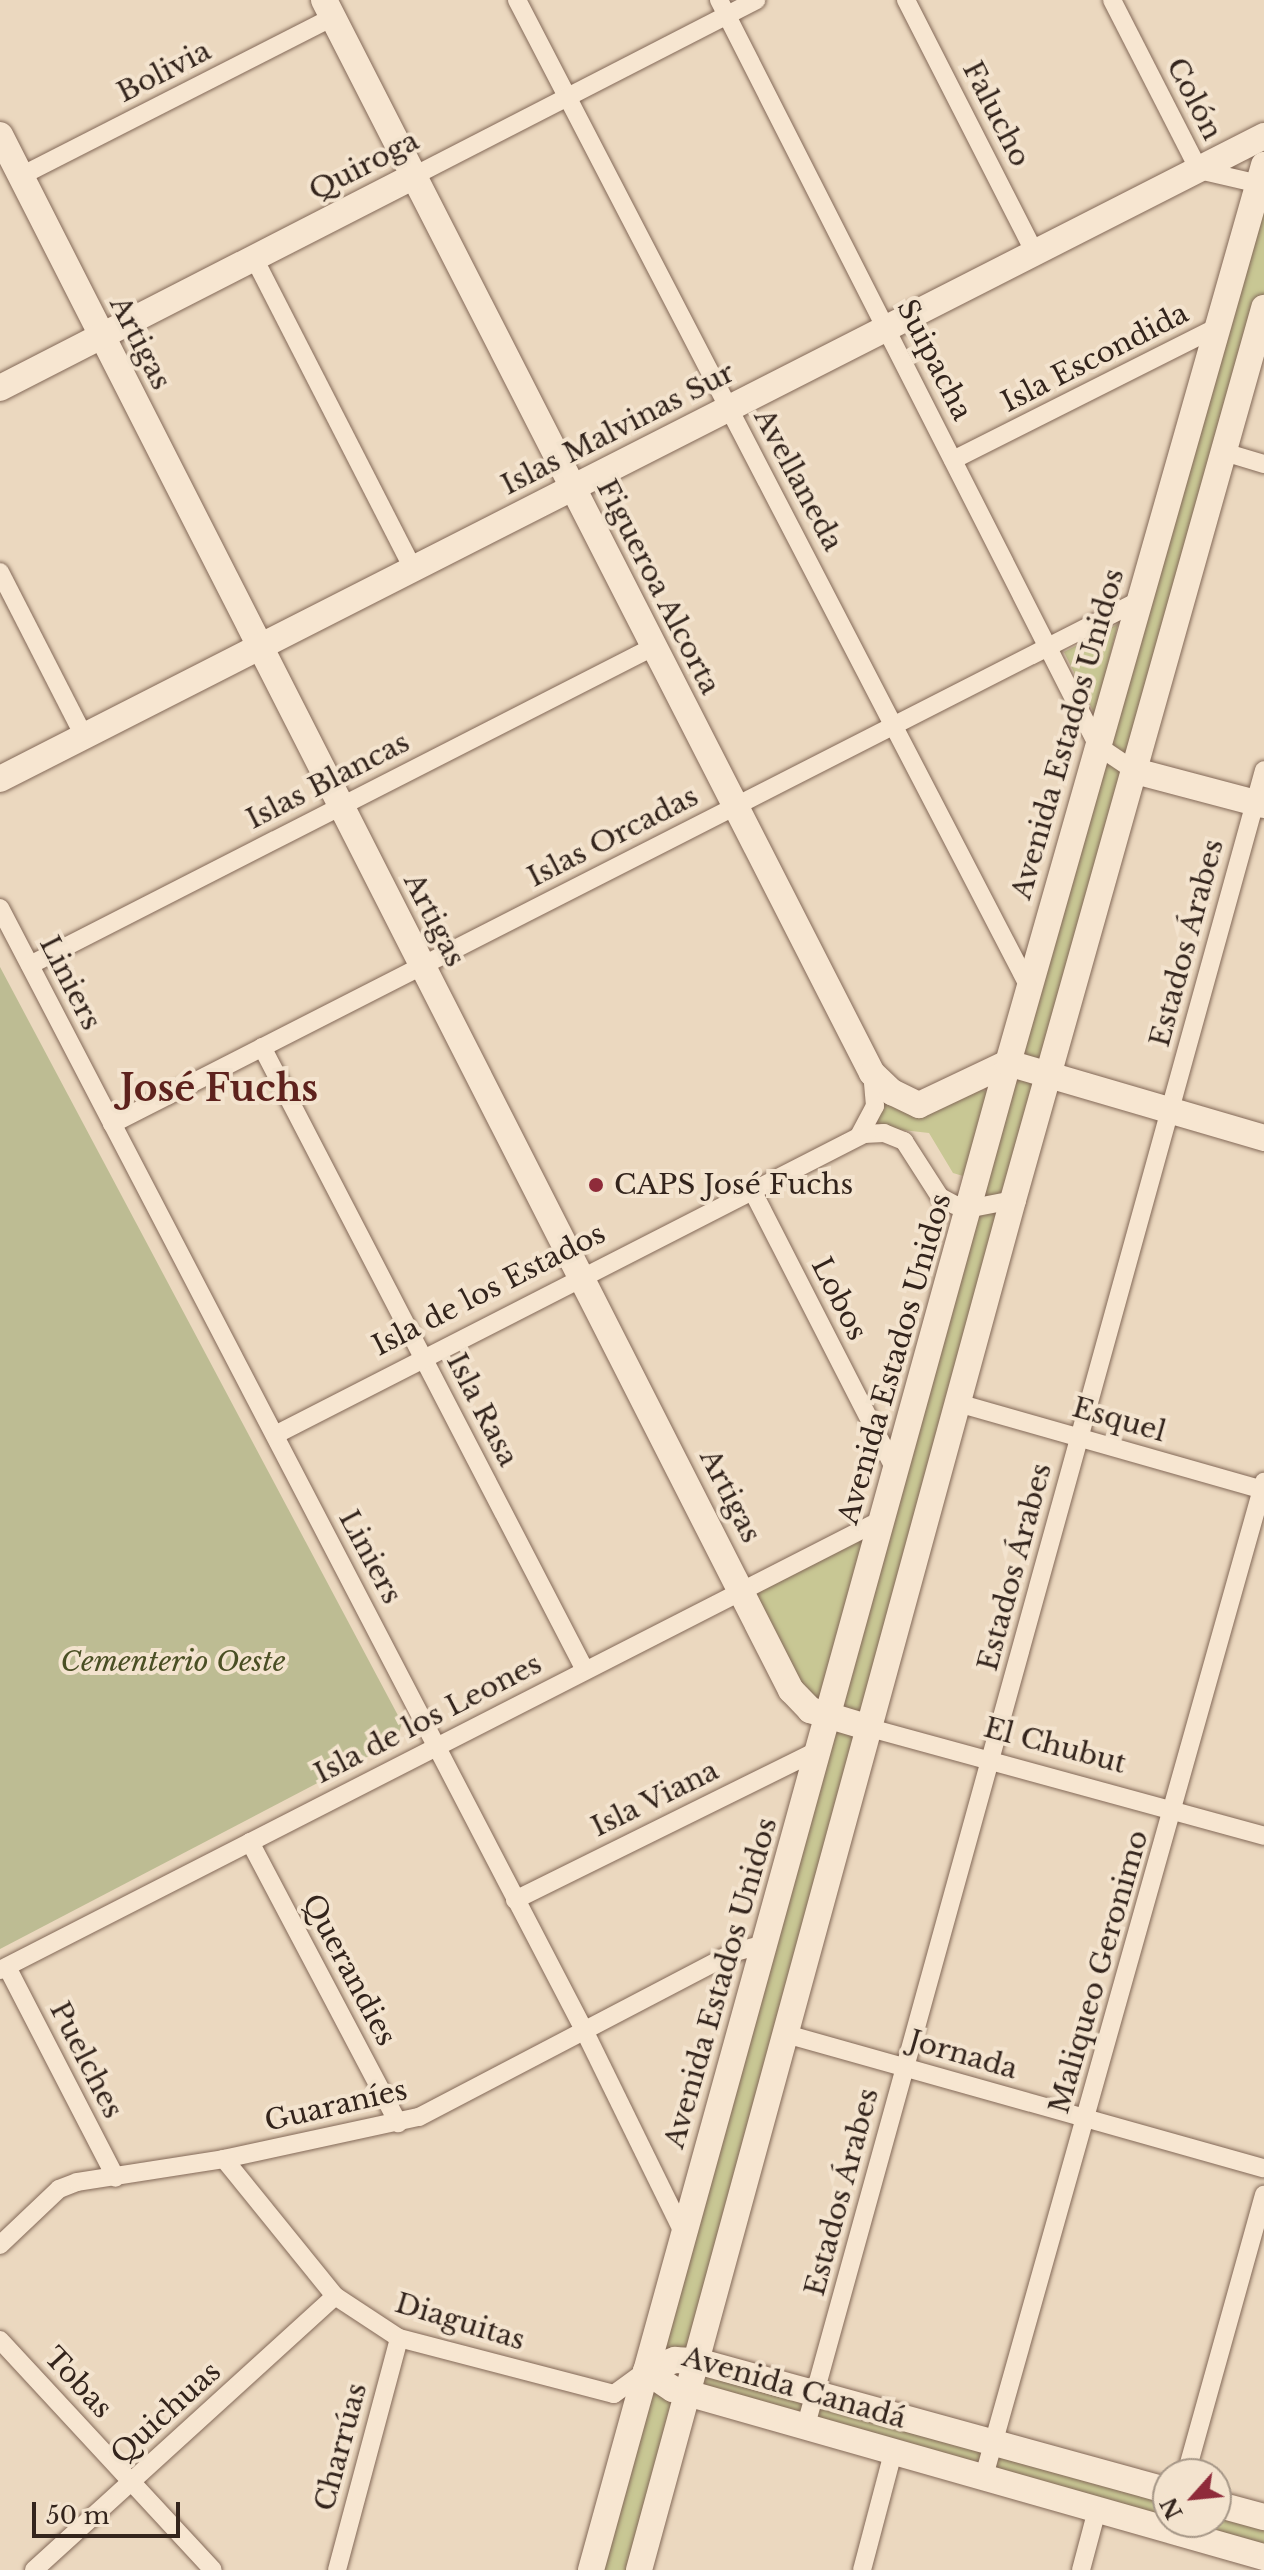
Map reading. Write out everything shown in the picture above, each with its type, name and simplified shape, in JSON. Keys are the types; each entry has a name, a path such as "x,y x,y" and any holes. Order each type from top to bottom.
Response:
{"main road":[{"name":"Figueroa Alcorta","path":"328,8 872,1073"},
{"name":"Artigas","path":"0,135 744,1592 791,1690 810,1710 828,1718"},
{"name":"Islas Malvinas Sur","path":"0,779 1264,136"},
{"name":"Avenida Estados Unidos","path":"591,2570 972,1208 1029,987 1261,175"},
{"name":"Quiroga","path":"0,388 414,176"},
{"path":"639,2570 1013,1200 1264,308"},
{"path":"1135,771 1260,804"},
{"path":"872,1073 892,1092 919,1105 1008,1063 1264,1138"},
{"name":"El Chubut","path":"828,1718 870,1728"},
{"name":"Avenida Canadá","path":"1152,2487 697,2361 675,2360 646,2371 656,2382 688,2393 894,2449 1097,2510 1152,2522"},
{"path":"1232,2508 1264,2517"},
{"name":"Avenida Canadá","path":"1207,2538 1264,2557"}],"street":[{"name":"Avellaneda","path":"517,0 1029,987"},
{"name":"Quiroga","path":"414,176 568,97 723,8 756,0"},
{"name":"Falucho","path":"906,0 1035,253"},
{"name":"Colón","path":"1112,0 1199,170 1261,175"},
{"name":"Bolivia","path":"21,176 328,8"},
{"name":"Suipacha","path":"723,8 1098,746"},
{"path":"254,258 413,569"},
{"name":"Isla Escondida","path":"953,460 1218,327"},
{"path":"1224,452 1264,464"},
{"path":"0,572 84,736"},
{"name":"Islas Orcadas","path":"112,1124 1140,600"},
{"name":"Islas Blancas","path":"30,965 653,647"},
{"path":"1098,746 1135,771"},
{"name":"Estados Árabes","path":"806,2425 1170,1111 1260,804 1264,770"},
{"name":"Liniers","path":"0,908 584,2030 684,2234"},
{"name":"Isla Rasa","path":"262,1047 585,1670"},
{"path":"859,1136 877,1101 872,1073"},
{"path":"859,1136 884,1133 908,1146 940,1197 972,1208 1013,1200"},
{"name":"Isla de los Estados","path":"275,1435 859,1136"},
{"name":"Lobos","path":"753,1192 897,1474"},
{"name":"Esquel","path":"958,1403 1263,1487"},
{"name":"Maliqueo Geronimo","path":"984,2476 997,2444 1263,1487"},
{"name":"Isla de los Leones","path":"3,1969 883,1519"},
{"name":"El Chubut","path":"870,1728 1264,1836"},
{"name":"Isla Viana","path":"515,1900 820,1749"},
{"name":"Querandies","path":"250,1842 398,2123"},
{"name":"Guaraníes","path":"0,2245 59,2189 398,2123 735,1952 765,1944"},
{"name":"Puelches","path":"3,1969 116,2178"},
{"name":"Jornada","path":"786,2034 1264,2168"},
{"name":"Diaguitas","path":"224,2159 335,2296 399,2338 614,2394 646,2371"},
{"path":"1190,2458 1264,2195"},
{"name":"Quichuas","path":"34,2570 335,2296"},
{"name":"Charrúas","path":"337,2570 399,2338"},
{"name":"Tobas","path":"0,2340 213,2570"},
{"path":"862,2570 894,2449"},
{"path":"1081,2570 1097,2510"}],"shaded area":[{"path":"1264,165 1264,308 698,2360 1152,2487 1152,2525 688,2393 639,2570 591,2570 828,1718 791,1690 744,1592 882,1522"},
{"path":"1118,624 1095,715 1064,652"},
{"path":"979,1088 990,1094 963,1176 953,1173 929,1133 876,1127 886,1093"},
{"path":"1232,2508 1264,2517 1264,2557 1197,2538 1232,2538"}],"green space":[{"name":"Cementerio Oeste","path":"0,967 402,1723 396,1742 0,1949"}],"place":[{"name":"CAPS José Fuchs","path":"596,1185"}],"district":[{"name":"José Fuchs","path":"219,1089"}]}
